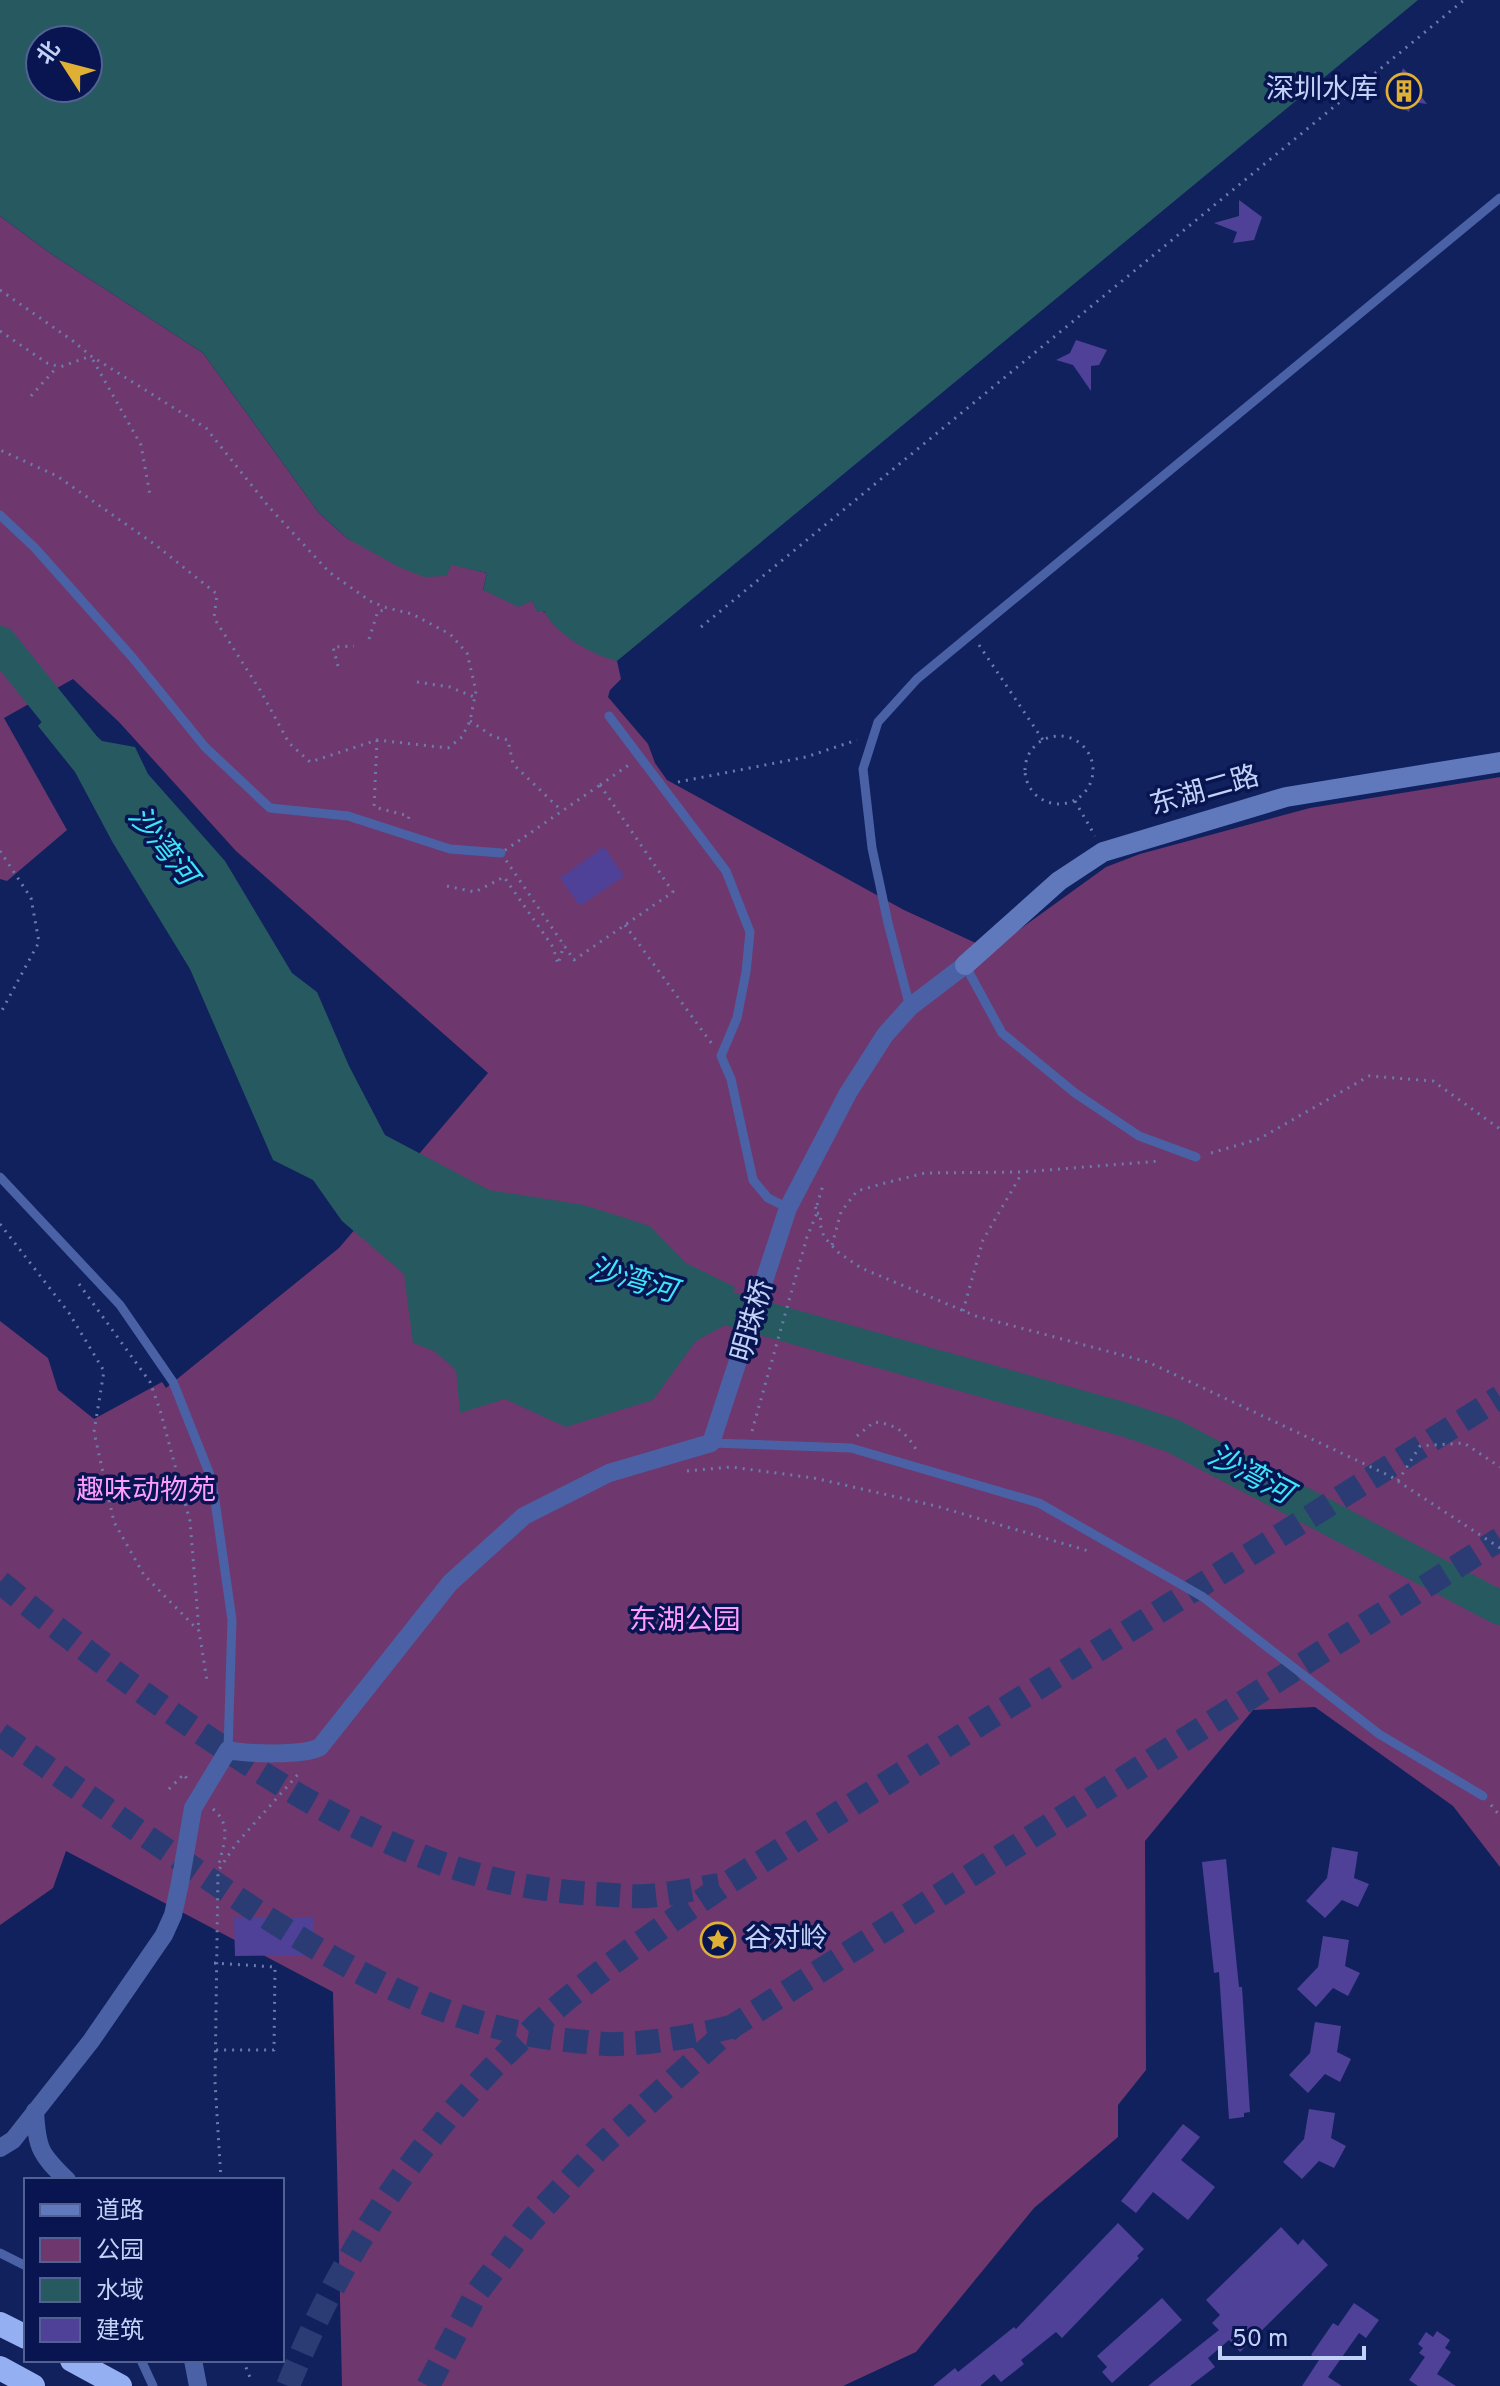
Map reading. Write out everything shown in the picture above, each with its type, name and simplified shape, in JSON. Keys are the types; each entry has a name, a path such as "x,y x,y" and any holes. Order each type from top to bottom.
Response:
{"highway":[{"path":"0,2324 24,2336"},
{"path":"76,2362 120,2386"},
{"path":"0,2368 33,2386"}],"street":[{"name":"东湖二路","path":"965,965 1059,881 1103,852 1286,797 1500,762"},
{"name":"明珠桥","path":"711,1443 788,1208 848,1093 885,1035 910,1007 965,965"},
{"path":"0,2148 13,2140 91,2041 164,1935 173,1915 193,1808 228,1750 242,1753 300,1753 320,1747 450,1583 524,1516 609,1473 711,1443"},
{"path":"35,2111 38,2144 47,2161 65,2178"},
{"path":"193,2362 198,2386"}],"lane":[{"path":"910,1007 872,848 863,769 878,722 917,679 1500,198"},
{"path":"0,515 35,548 113,635 205,747 270,808 348,816 450,849 501,853"},
{"path":"609,716 726,871 750,932 737,1018 721,1056 731,1079 753,1180 768,1198 788,1208"},
{"path":"965,965 1002,1033 1075,1093 1139,1136 1196,1157"},
{"path":"0,1177 120,1305 173,1382 212,1480 232,1620 228,1750"},
{"path":"711,1443 847,1448 1039,1503 1203,1597 1379,1734 1483,1796"},
{"path":"0,2253 24,2265"},
{"path":"142,2362 153,2386"}],"path":[{"path":"701,627 1464,0"},
{"path":"0,290 91,356 206,428 269,507 329,572 370,601 412,614 450,634 467,653 476,691 470,721 462,737 448,748 377,740 310,762 289,743 260,690 214,618 217,594 157,546 57,476 0,450"},
{"path":"0,331 57,367"},
{"path":"31,396 57,367 91,356"},
{"path":"91,356 141,445 150,495"},
{"path":"369,639 378,611 390,609"},
{"path":"973,634 1043,740"},
{"path":"338,666 333,647 354,646"},
{"path":"417,682 450,687 474,697"},
{"path":"470,721 494,737 508,740 513,764 562,811"},
{"path":"663,786 806,757 875,732"},
{"path":"1064,736 1074,739 1090,754 1093,764 1090,786 1075,801 1048,803 1033,793 1028,785 1026,759 1043,740 1064,736"},
{"path":"377,740 374,807 409,816"},
{"path":"600,785 673,892 574,960 501,853 640,757"},
{"path":"1075,801 1103,852"},
{"path":"0,851 31,898 39,942 0,1014"},
{"path":"447,886 475,892 514,872"},
{"path":"504,877 553,947 558,964 564,945"},
{"path":"625,925 721,1056"},
{"path":"832,1245 841,1212 857,1191 925,1173 1023,1172 1196,1157 1259,1139 1369,1076 1433,1081 1500,1129"},
{"path":"963,1311 983,1240 1023,1172"},
{"path":"811,1194 817,1205 817,1213 821,1214 824,1237 861,1268 963,1311 1148,1362 1398,1481 1500,1548"},
{"name":"明珠桥","path":"754,1420 807,1237 817,1213"},
{"path":"0,1224 69,1313 104,1371 94,1432 114,1522 144,1575 199,1631"},
{"path":"75,1279 150,1382 160,1410 190,1521 199,1631 207,1681"},
{"path":"847,1448 874,1422 891,1423 904,1432 917,1450 924,1469"},
{"path":"1398,1481 1420,1446 1464,1443 1500,1467"},
{"path":"686,1471 731,1467 814,1478 936,1506 1103,1555"},
{"path":"218,1871 236,1844 302,1770"},
{"path":"169,1789 184,1774 199,1797 225,1822 226,1833 218,1871 214,1963 221,2178"},
{"path":"214,1963 275,1967 274,2050 215,2050"},
{"path":"244,2362 251,2380"}],"green space":[{"name":"东湖公园","path":"0,216 50,253 203,353 319,513 348,539 487,573 483,590 532,601 577,642 617,661 621,679 610,690 608,697 648,744 655,763 667,780 904,910 991,950 1106,867 1140,854 1310,808 1500,777 1500,1867 1453,1806 1315,1707 1253,1710 1145,1841 1146,2070 1118,2105 1118,2137 1034,2208 916,2352 843,2386 342,2386 333,1992 66,1851 53,1888 0,1925 0,1321 48,1358 58,1390 94,1419 162,1382 166,1388 339,1248 488,1073 236,851 119,722 73,679 4,718 67,830 7,881 0,879"}],"water":[{"name":"深圳水库","path":"0,0 1418,0 617,661 575,642 549,620 544,611 537,612 532,601 518,607 483,590 487,573 451,565 447,576 424,577 348,539 319,513 203,353 50,253 0,216"},
{"path":"60,702 102,741 135,747 148,774 225,861 292,973 317,992 349,1066 385,1135 489,1190 584,1205 650,1226 686,1263 735,1287 727,1324 696,1341 653,1400 566,1427 505,1399 460,1413 456,1370 434,1351 413,1343 404,1274 342,1221 313,1180 273,1160 190,969 113,843 75,772 38,726"}],"building":[{"name":"深圳水库","path":"1403,68 1423,90 1418,92 1427,104 1412,102 1409,112 1392,100"},
{"path":"1239,200 1262,217 1254,240 1233,243 1237,232 1214,223 1239,216"},
{"path":"1076,340 1107,350 1099,365 1091,366 1091,391 1073,365 1056,360 1070,353"},
{"path":"604,847 624,876 580,906 560,878"},
{"path":"1332,1847 1358,1852 1354,1878 1369,1884 1358,1907 1342,1900 1325,1918 1306,1901 1327,1878"},
{"path":"1226,1859 1239,1987 1242,1987 1250,2112 1244,2113 1244,2117 1229,2119 1219,1972 1214,1973 1202,1862"},
{"path":"234,1918 314,1918 314,1955 235,1956"},
{"path":"1323,1936 1349,1940 1345,1966 1360,1973 1348,1996 1333,1988 1316,2007 1297,1989 1318,1967"},
{"path":"1315,2022 1341,2026 1337,2052 1351,2059 1340,2082 1325,2074 1308,2093 1289,2075 1310,2053"},
{"path":"1309,2109 1335,2113 1331,2138 1346,2146 1334,2168 1319,2161 1302,2179 1283,2162 1304,2139"},
{"path":"1183,2124 1200,2137 1181,2160 1215,2187 1188,2220 1153,2192 1136,2213 1121,2201"},
{"path":"1118,2223 1144,2249 1137,2256 1139,2258 1062,2338 1056,2332 1021,2360 1024,2364 1001,2382 994,2374 980,2386 933,2386 955,2368 958,2372 1014,2327 1016,2329"},
{"path":"1281,2227 1298,2245 1303,2239 1328,2265 1240,2352 1229,2340 1208,2358 1215,2367 1190,2386 1148,2386 1219,2330 1212,2323 1220,2315 1206,2300"},
{"path":"1162,2298 1182,2320 1112,2383 1102,2372 1107,2367 1097,2356"},
{"path":"1354,2303 1379,2320 1366,2338 1359,2333 1328,2377 1342,2386 1302,2386 1319,2360 1311,2355 1333,2323 1338,2326"},
{"path":"1437,2331 1450,2340 1445,2348 1451,2352 1437,2374 1456,2386 1418,2386 1409,2380 1425,2357 1419,2353 1423,2348 1418,2344 1426,2332 1433,2337"}],"waterway":[{"name":"沙湾河","path":"0,643 82,745"},
{"name":"沙湾河","path":"687,1297 1126,1420 1173,1436 1500,1608"}],"tunnel":[{"path":"288,2386 340,2274 407,2169 445,2120 487,2074 531,2030 578,1990 726,1884 1500,1397"},
{"path":"428,2386 476,2294 529,2223 602,2145 733,2026 1500,1539"},
{"path":"0,1582 107,1666 219,1745 308,1800 398,1846 446,1865 546,1889 641,1896 719,1885"},
{"path":"0,1734 274,1922 321,1951 418,2000 469,2019 521,2033 602,2044 661,2041 731,2027"}],"place":[{"name":"深圳水库","path":"1404,91"},
{"name":"谷对岭","path":"718,1940"}],"park label":[{"name":"趣味动物苑","path":"146,1492"}]}
